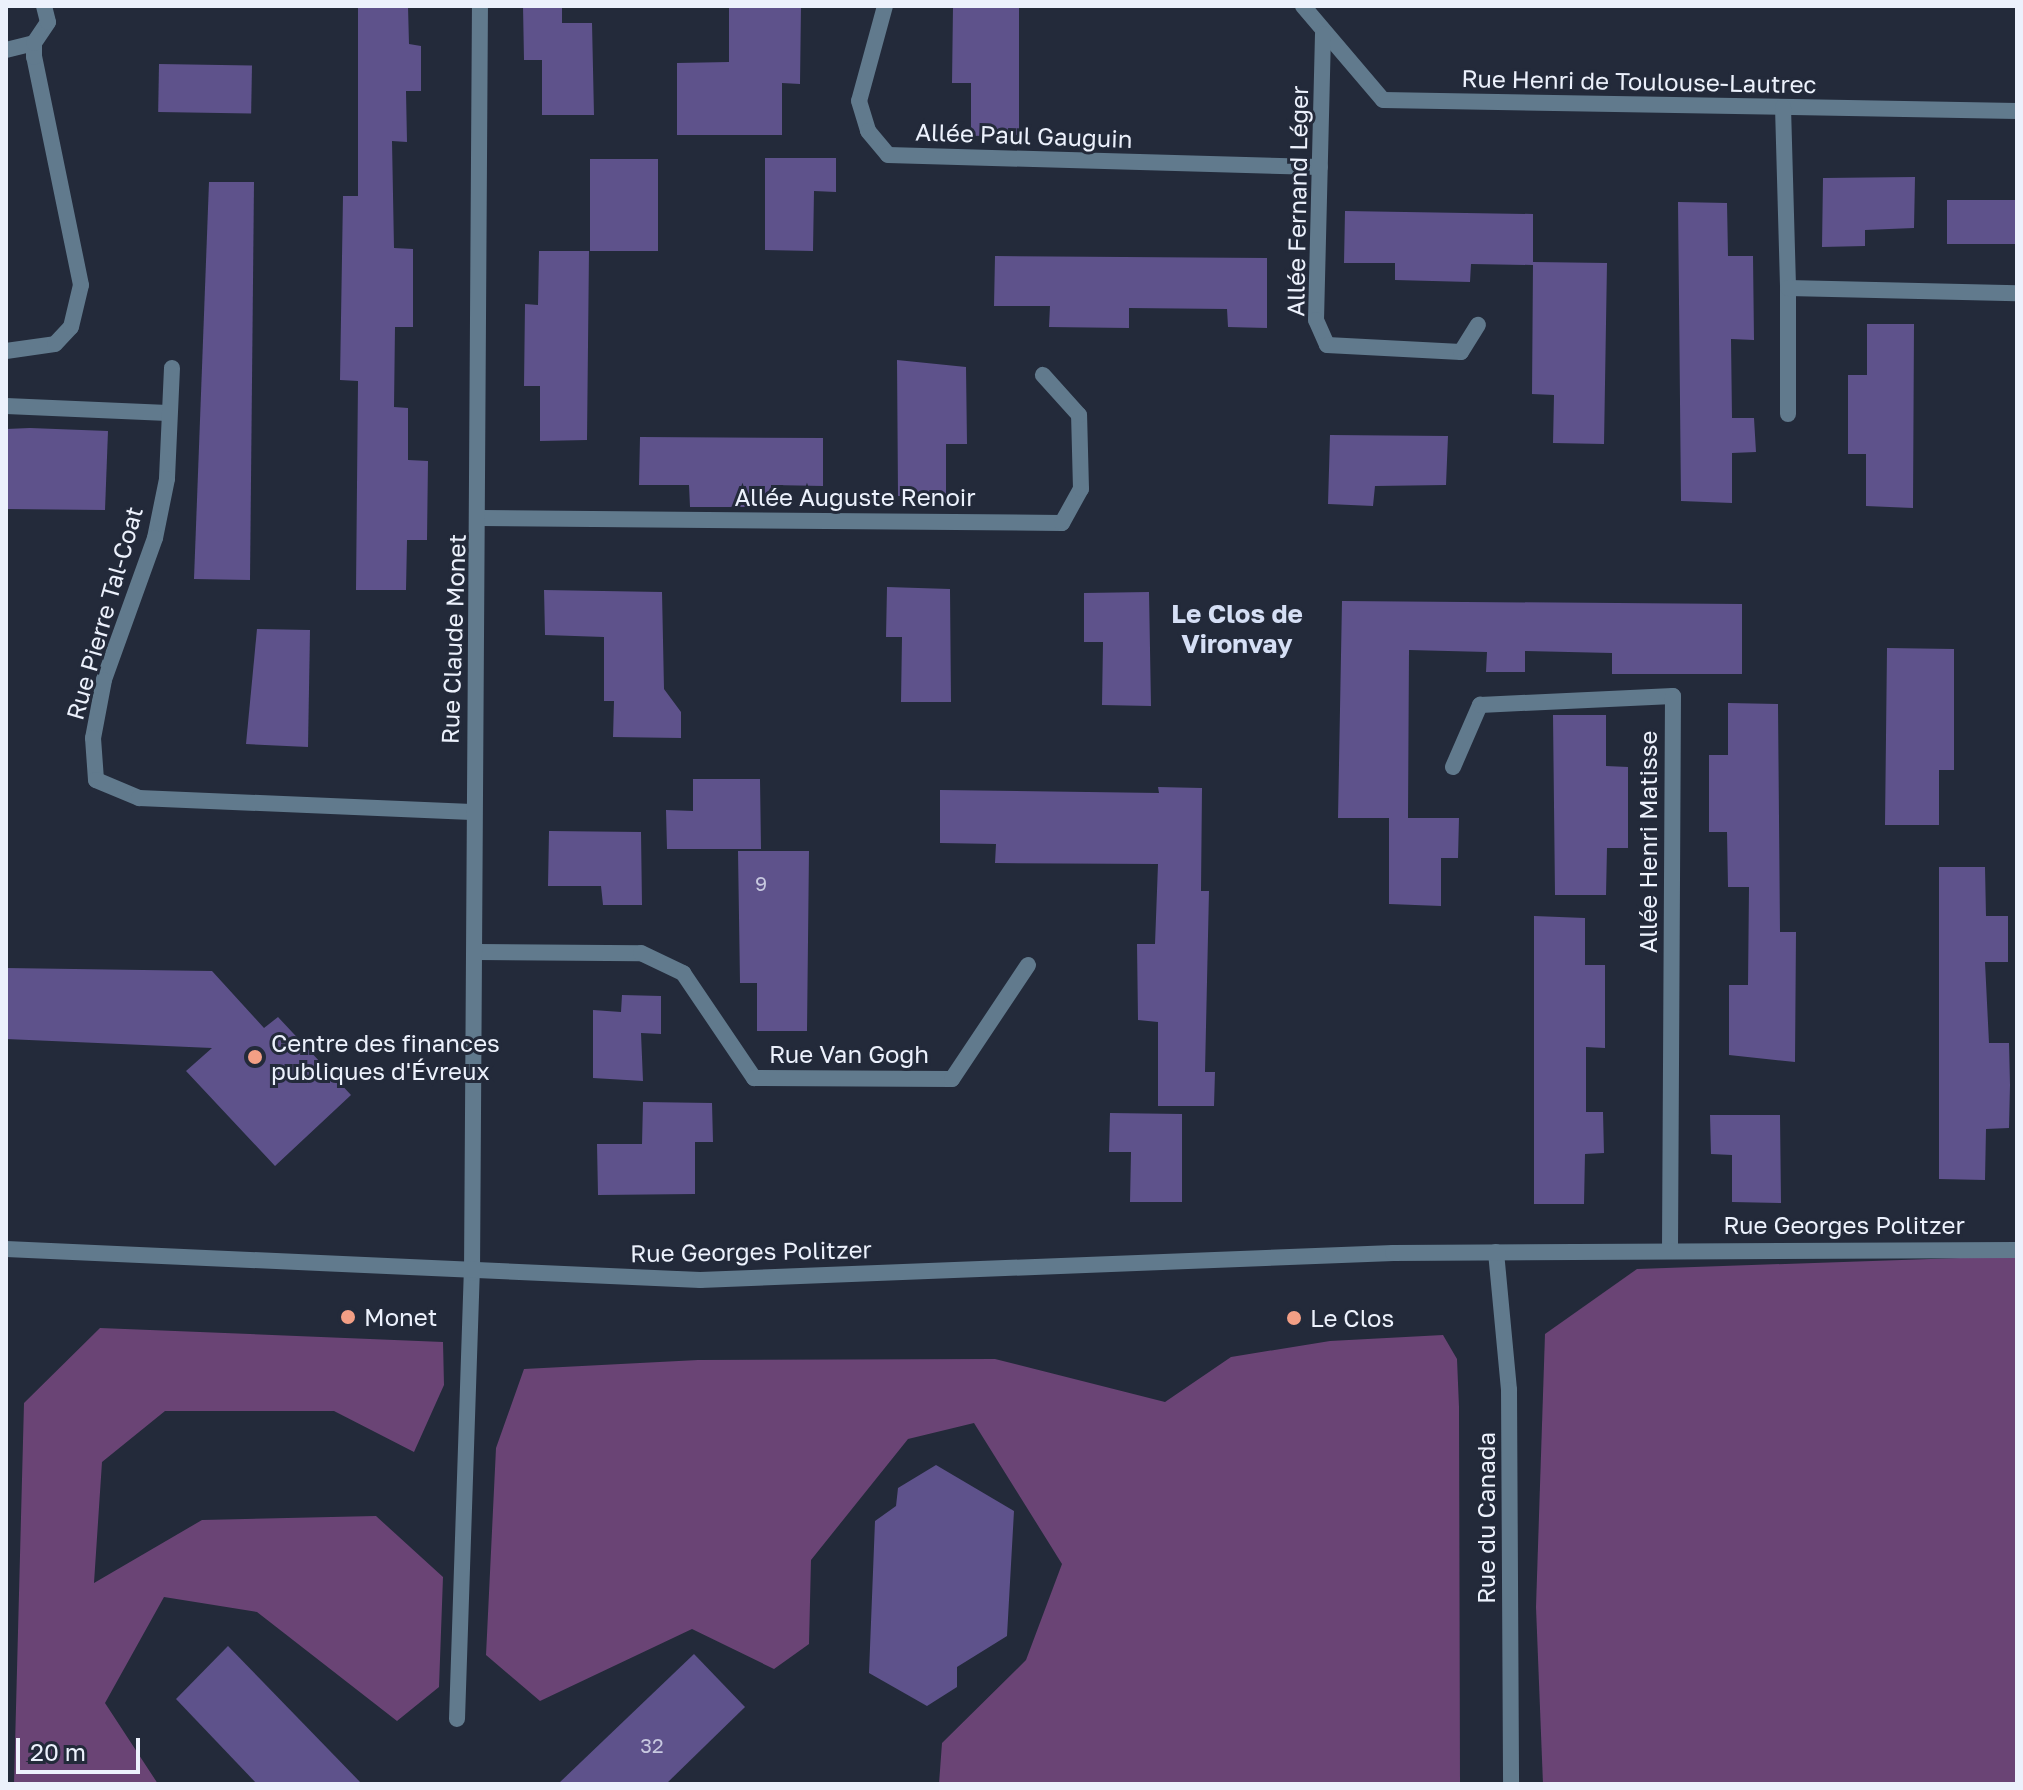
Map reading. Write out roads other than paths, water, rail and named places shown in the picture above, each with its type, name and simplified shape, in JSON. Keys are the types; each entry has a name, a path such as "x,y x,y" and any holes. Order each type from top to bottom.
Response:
{"street":[{"path":"6,50 34,43 48,22 44,6"},
{"name":"Rue Claude Monet","path":"457,1719 472,1273 478,952 472,812 481,518 480,6"},
{"name":"Allée Paul Gauguin","path":"885,6 859,101 868,131 888,155 1320,167"},
{"name":"Rue Henri de Toulouse-Lautrec","path":"1303,6 1323,34 1383,100 2017,111"},
{"name":"Allée Fernand Léger","path":"1323,34 1316,320 1327,345 1461,352 1478,325"},
{"path":"6,351 55,344 71,327 81,285 34,43"},
{"path":"1783,107 1788,414"},
{"path":"1788,288 2017,293"},
{"name":"Rue Pierre Tal-Coat","path":"172,368 167,479 155,538 104,680 93,738 96,780 139,798 472,812"},
{"name":"Allée Auguste Renoir","path":"481,518 1062,523 1081,489 1079,415 1043,375"},
{"path":"6,406 168,413"},
{"name":"Allée Henri Matisse","path":"1453,767 1480,705 1673,696 1670,1248"},
{"name":"Rue Van Gogh","path":"478,952 641,953 683,973 754,1078 952,1079 1028,965"},
{"name":"Rue Georges Politzer","path":"6,1249 472,1273 700,1280 1670,1248 2017,1250"},
{"name":"Rue du Canada","path":"1496,1252 1509,1390 1511,1784"}],"place":[{"name":"Centre des finances publiques d'Évreux","path":"255,1057"},
{"name":"Monet","path":"348,1317"},
{"name":"Le Clos","path":"1294,1318"}],"district":[{"name":"Le Clos de Vironvay","path":"1237,629"}]}
